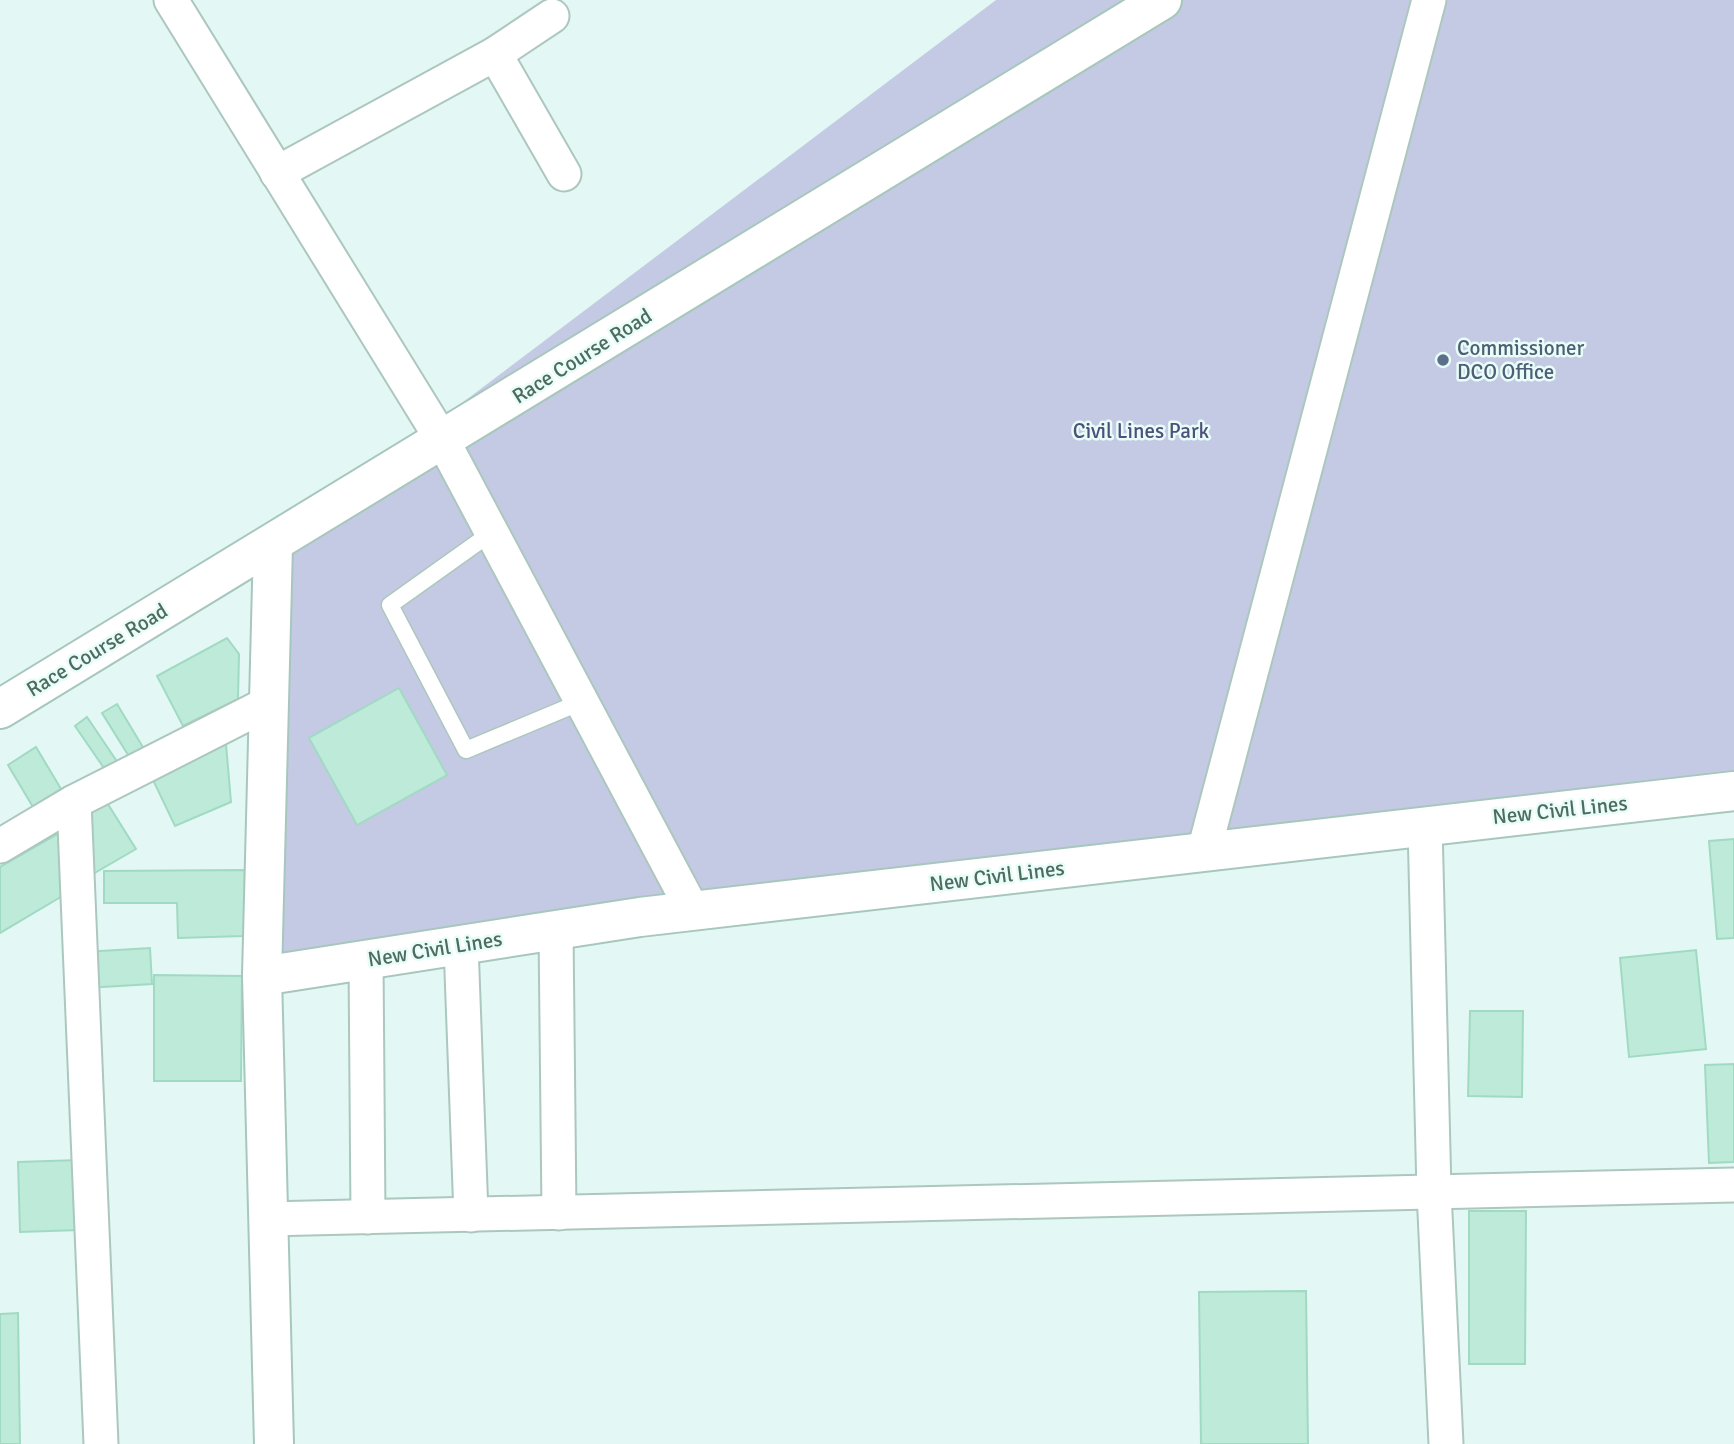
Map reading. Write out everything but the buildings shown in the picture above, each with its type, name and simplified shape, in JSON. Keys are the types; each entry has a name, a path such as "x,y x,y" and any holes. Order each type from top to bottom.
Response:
{"street":[{"path":"171,0 443,441 693,911"},
{"name":"Race Course Road","path":"0,709 273,545 1162,0"},
{"path":"1204,851 1429,0"},
{"path":"277,173 495,54 552,16"},
{"path":"495,54 564,174"},
{"path":"273,545 262,976 274,1444"},
{"path":"0,846 74,802 269,703"},
{"name":"New Civil Lines","path":"262,976 693,911 1734,790"},
{"path":"74,802 101,1444"},
{"path":"1425,825 1434,1192 1446,1444"},
{"path":"556,930 559,1213"},
{"path":"461,945 471,1215"},
{"path":"366,960 368,1217"},
{"path":"267,1219 1734,1185"}],"lane":[{"path":"491,533 390,605 466,750 581,702"}],"green space":[{"name":"Civil Lines Park","path":"996,0 1734,0 1734,792 262,976 274,545"}],"place":[{"name":"Commissioner DCO Office","path":"1443,360"}]}
